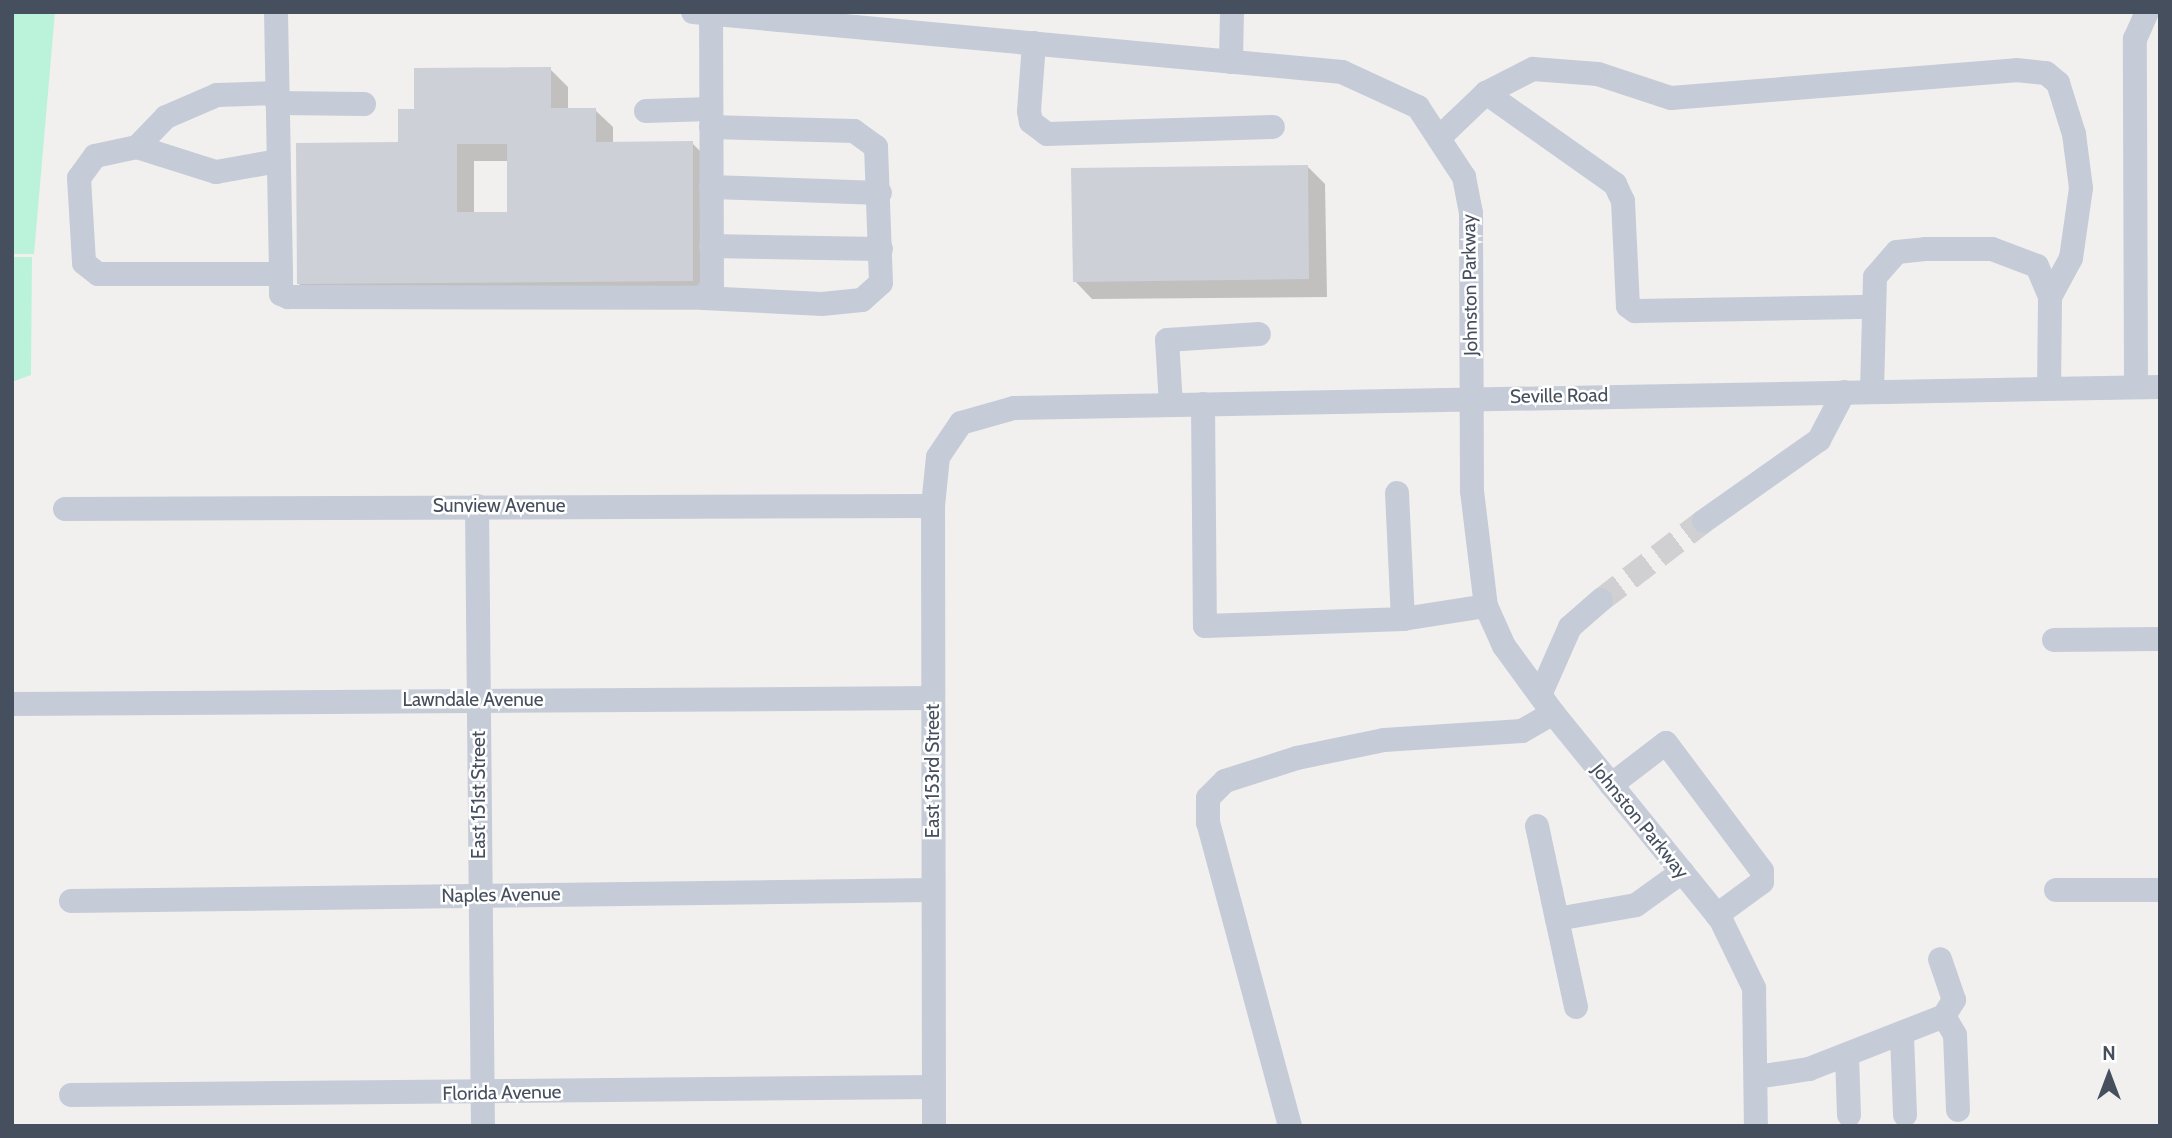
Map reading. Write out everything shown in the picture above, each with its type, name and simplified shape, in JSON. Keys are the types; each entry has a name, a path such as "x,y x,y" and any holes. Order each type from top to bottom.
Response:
{"street":[{"path":"276,12 281,294 288,297 862,300 881,283 880,193 876,147 854,131 646,111"},
{"path":"1230,62 1232,12"},
{"path":"2147,12 2135,39 2148,387"},
{"path":"702,13 711,118 712,286 703,298"},
{"name":"Johnston Parkway","path":"702,13 929,23 1034,43 1342,72 1388,88 1418,107 1443,135 1464,177 1471,213 1471,397 1476,553 1486,606 1504,646 1546,704 1717,915 1754,988 1756,1126"},
{"path":"1034,43 1029,111 1031,122 1047,134 1273,127"},
{"path":"1443,135 1486,93 1533,69 1598,74 1671,98 2017,70 2046,73 2058,83 2074,134 2081,188 2071,258 2050,297"},
{"path":"1486,93 1615,184 1623,201 1628,306 1635,311 1873,307"},
{"path":"137,147 166,117 217,95 364,104"},
{"path":"278,161 216,172 137,147 95,156 79,178 84,263 98,274 281,274"},
{"path":"711,187 880,193"},
{"path":"711,246 881,249"},
{"path":"1872,391 1873,307 1882,264 1897,252 1925,249 2022,256 2037,266 2050,297 2049,388"},
{"path":"1171,405 1167,340 1259,334"},
{"name":"Seville Road","path":"961,423 1014,408 1471,397 2148,387"},
{"path":"1704,522 1819,440 1844,392"},
{"path":"1203,404 1205,626 1404,619 1486,606"},
{"name":"East 153rd Street","path":"934,1126 933,506 938,457 961,423"},
{"path":"1397,493 1404,619"},
{"name":"East 151st Street","path":"477,506 483,1126"},
{"name":"Sunview Avenue","path":"65,509 933,506"},
{"path":"1290,1126 1209,823 1209,798 1225,781 1297,758 1384,740 1522,731 1546,704 1570,626 1601,600"},
{"path":"2054,640 2160,639"},
{"name":"Lawndale Avenue","path":"12,704 933,698"},
{"path":"1611,785 1666,743 1762,871 1762,882 1717,915"},
{"path":"1537,826 1576,1007"},
{"path":"1558,919 1636,905 1682,872"},
{"name":"Naples Avenue","path":"71,901 932,890"},
{"path":"2056,890 2160,890"},
{"path":"1757,1077 1847,1055 1902,1036 1944,1016 1954,1000 1940,959"},
{"path":"1944,1016 1955,1035 1958,1110"},
{"path":"1902,1036 1905,1115"},
{"path":"1847,1055 1849,1115"},
{"name":"Florida Avenue","path":"71,1095 933,1087"}],"green space":[{"path":"12,12 55,12 34,254 12,254"},
{"path":"12,257 32,257 31,375 12,382"}],"building":[{"path":"551,67 551,108 596,108 596,142 693,141 693,281 297,284 296,143 398,142 398,109 414,109 414,68","holes":["457,144 507,144 507,212 457,212"]},
{"path":"1308,165 1309,279 1073,282 1071,168"}],"tunnel":[{"path":"1601,600 1704,521"}]}
